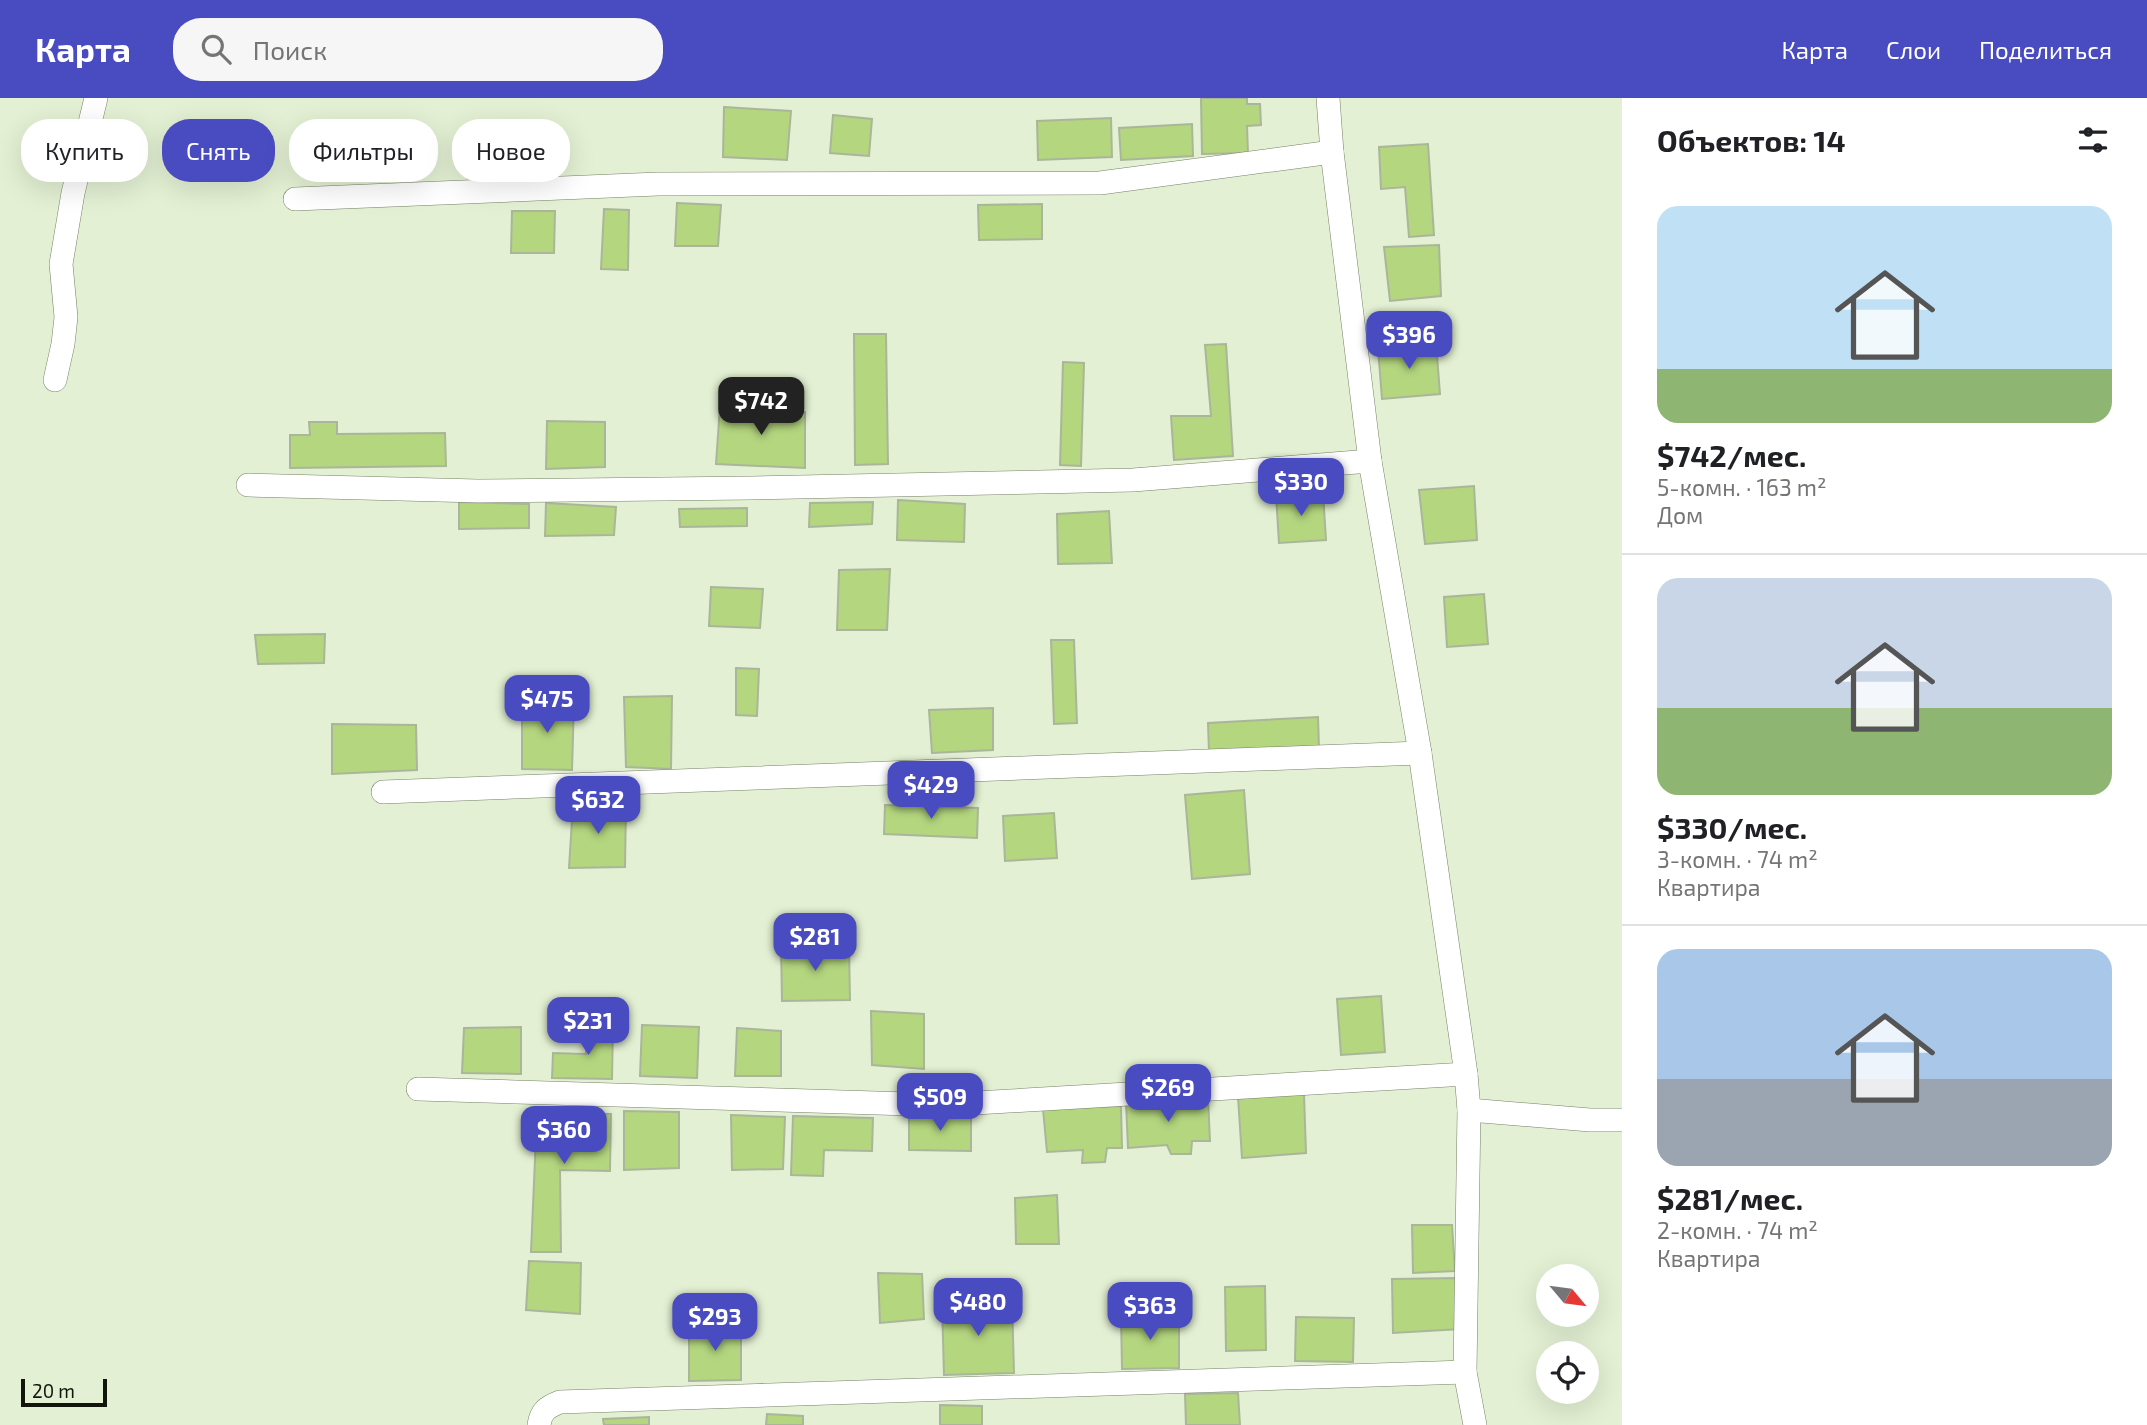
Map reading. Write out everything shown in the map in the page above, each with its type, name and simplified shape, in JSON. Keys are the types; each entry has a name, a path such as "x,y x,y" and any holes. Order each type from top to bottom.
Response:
{"street":[{"path":"55,380 64,344 66,317 61,264 73,193 96,98"},
{"path":"1328,98 1332,152 1370,461 1420,753 1466,1074 1469,1110 1465,1372 1475,1425"},
{"path":"295,199 658,184 1100,183 1332,152"},
{"path":"248,485 478,491 1133,480 1370,461"},
{"path":"383,792 1420,753"},
{"path":"418,1089 942,1105 1466,1074"},
{"path":"1469,1110 1622,1120"},
{"path":"539,1425 541,1415 548,1406 560,1402 1465,1372"}],"building":[{"path":"1201,98 1247,98 1247,104 1260,104 1261,125 1247,126 1248,153 1202,154"},
{"path":"724,107 791,111 787,160 723,157"},
{"path":"833,115 872,119 869,156 830,153"},
{"path":"1111,118 1112,157 1038,160 1037,121"},
{"path":"1192,124 1193,156 1121,160 1119,128"},
{"path":"1428,144 1434,235 1409,237 1405,187 1381,189 1379,147"},
{"path":"677,203 721,205 718,246 675,246"},
{"path":"1042,204 1042,239 979,240 978,205"},
{"path":"604,209 629,210 628,270 601,269"},
{"path":"512,211 555,211 554,253 511,253"},
{"path":"1439,245 1441,296 1390,301 1384,247"},
{"path":"854,334 886,334 888,464 855,465"},
{"path":"1436,343 1440,394 1382,399 1378,348"},
{"path":"1226,344 1233,456 1174,460 1171,416 1211,416 1205,345"},
{"path":"1063,362 1084,363 1081,466 1060,465"},
{"path":"769,405 771,413 805,412 805,468 716,464 720,406"},
{"path":"547,421 605,422 605,467 546,469"},
{"path":"309,422 337,422 337,434 445,433 446,466 290,468 290,435 310,435"},
{"path":"1474,486 1477,540 1425,544 1419,490"},
{"path":"1323,493 1326,540 1279,543 1276,495"},
{"path":"898,500 965,504 964,542 897,540"},
{"path":"459,502 529,504 529,528 459,529"},
{"path":"873,502 872,524 809,527 810,503"},
{"path":"546,503 616,507 614,535 545,536"},
{"path":"747,508 747,526 680,527 679,509"},
{"path":"1109,511 1112,563 1058,564 1057,514"},
{"path":"890,569 887,630 837,630 839,570"},
{"path":"711,587 763,589 760,628 709,626"},
{"path":"1484,594 1488,644 1447,647 1444,597"},
{"path":"325,634 324,663 258,664 255,635"},
{"path":"1051,640 1074,640 1077,723 1054,724"},
{"path":"736,668 759,669 757,716 736,715"},
{"path":"672,696 671,769 626,767 624,697"},
{"path":"522,700 574,702 572,770 522,769"},
{"path":"993,708 993,750 932,753 929,710"},
{"path":"1318,717 1319,748 1209,753 1208,723"},
{"path":"332,724 416,725 417,770 332,774"},
{"path":"1244,790 1250,874 1192,879 1185,795"},
{"path":"573,804 626,805 625,867 569,868"},
{"path":"885,805 978,808 977,838 884,834"},
{"path":"1054,813 1057,858 1005,861 1003,816"},
{"path":"781,946 849,946 850,1000 782,1001"},
{"path":"1381,996 1385,1052 1341,1055 1337,999"},
{"path":"871,1011 924,1014 924,1069 872,1065"},
{"path":"642,1025 699,1027 697,1078 640,1076"},
{"path":"587,1026 613,1026 612,1079 552,1078 553,1053 586,1054"},
{"path":"521,1027 521,1074 462,1073 464,1028"},
{"path":"737,1028 781,1031 781,1076 735,1076"},
{"path":"1304,1094 1306,1153 1242,1158 1238,1097"},
{"path":"1208,1098 1210,1141 1192,1141 1191,1154 1171,1154 1167,1145 1128,1148 1126,1102"},
{"path":"1121,1106 1122,1148 1107,1148 1105,1162 1082,1163 1083,1150 1047,1152 1043,1109"},
{"path":"624,1111 679,1112 679,1168 624,1170"},
{"path":"537,1113 611,1114 610,1171 560,1170 561,1252 531,1252"},
{"path":"909,1114 971,1117 971,1151 909,1150"},
{"path":"731,1115 785,1117 783,1169 732,1170"},
{"path":"793,1116 873,1118 872,1151 824,1150 823,1176 791,1175"},
{"path":"1057,1195 1059,1244 1016,1244 1015,1198"},
{"path":"1412,1225 1452,1225 1455,1271 1413,1273"},
{"path":"529,1261 581,1263 580,1314 526,1310"},
{"path":"878,1273 922,1274 924,1319 880,1323"},
{"path":"1458,1278 1461,1329 1393,1333 1392,1279"},
{"path":"1265,1286 1266,1350 1226,1351 1225,1287"},
{"path":"1012,1301 1014,1373 944,1375 942,1303"},
{"path":"1179,1315 1179,1368 1122,1369 1121,1316"},
{"path":"1296,1317 1354,1318 1353,1362 1295,1361"},
{"path":"741,1326 741,1380 689,1381 689,1327"},
{"path":"1238,1393 1240,1425 1186,1425 1185,1394"},
{"path":"940,1405 982,1406 982,1425 940,1425"},
{"path":"767,1414 803,1416 803,1425 766,1425"},
{"path":"649,1417 649,1425 604,1425 603,1419"}]}
